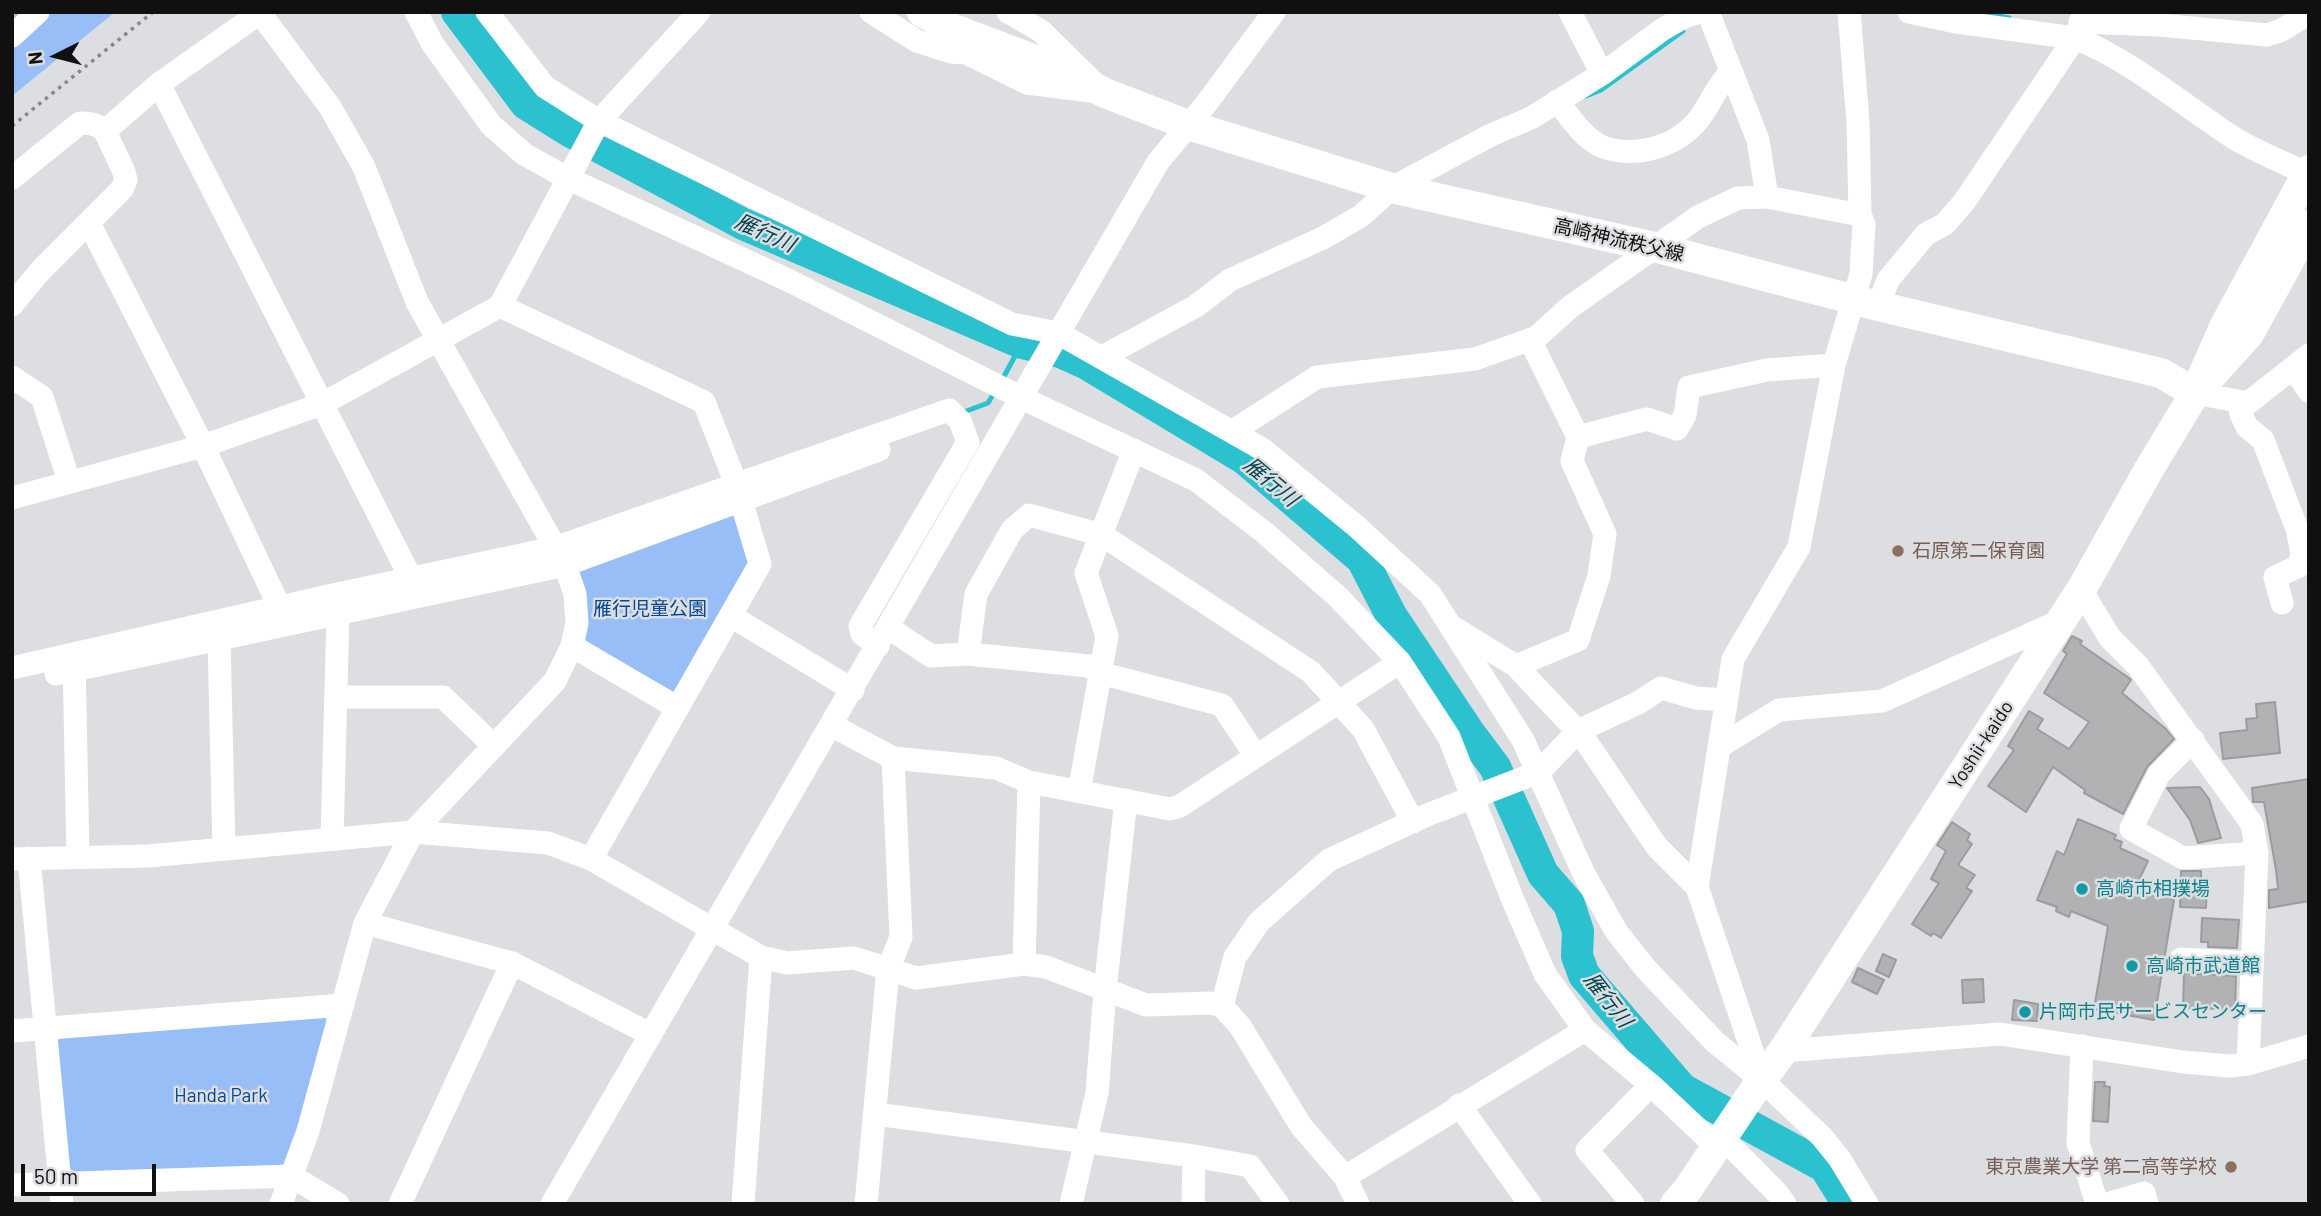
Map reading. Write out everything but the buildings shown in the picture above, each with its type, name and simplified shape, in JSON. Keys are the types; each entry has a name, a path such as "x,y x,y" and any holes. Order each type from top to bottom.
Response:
{"main road":[{"name":"高崎神流秩父線","path":"922,12 951,28 1049,65 1104,93 1188,125 1392,188 1654,247 1866,303 2161,373 2195,393"},
{"name":"高崎神流秩父線","path":"969,12 1049,65"},
{"name":"Yoshii-kaido","path":"1758,1084 1783,1051 2081,590 2195,393 2224,327 2308,172"},
{"name":"Yoshii-kaido","path":"2195,393 2249,334 2300,263 2309,225"},
{"path":"1675,1204 1758,1084"}],"street":[{"path":"12,36 38,12"},
{"path":"416,12 432,43 491,125 524,153 567,178 790,281 1022,398 1196,481 1265,533 1338,597 1400,662 1449,737 1545,974 1585,1030 1651,1085 1723,1138 1785,1204"},
{"path":"487,12 545,87 599,121 1012,324 1058,333 1262,449 1356,526 1430,594 1451,625 1522,740 1584,874 1616,931 1646,969 1715,1042 1758,1084 1822,1136 1867,1204"},
{"path":"12,498 203,446 322,404 500,306 599,121 699,12"},
{"path":"871,12 917,41 965,54 1027,83 1104,93"},
{"path":"1009,12 1041,31 1104,93"},
{"path":"552,1204 1158,162 1274,12"},
{"path":"1570,12 1602,74"},
{"path":"1102,357 1196,306 1230,280 1323,238 1361,216 1392,188 1491,135 1531,118 1602,74 1663,29 1699,12"},
{"path":"1708,12 1758,140 1767,198"},
{"path":"1849,12 1858,121 1860,215 1864,224 1861,274 1866,303"},
{"path":"1909,12 1982,26 2159,25 2267,35 2282,30 2309,13"},
{"path":"105,131 159,84 261,13 330,107 364,167 417,302 559,557 575,593 577,623 572,646 555,681 413,832 365,923 308,1131 281,1204"},
{"path":"2080,24 2116,57 2236,139 2308,172"},
{"path":"1758,1084 1697,887 1733,659 1799,547 1833,365 1866,303 1926,234 1945,224 1965,202 2080,24"},
{"path":"1557,102 1580,129 1602,146 1631,153 1656,148 1677,138 1700,118 1721,81 1731,72"},
{"path":"159,84 415,587"},
{"path":"12,178 80,123 99,126 105,131 126,180 122,189 41,270 12,305"},
{"path":"1233,431 1317,377 1475,359 1537,337 1570,307 1654,247 1698,217 1738,198 1767,198 1860,215"},
{"path":"89,223 203,446 282,617"},
{"path":"500,306 704,402 738,493 760,564 591,859"},
{"path":"1516,666 1578,640 1599,576 1605,534 1572,461 1578,437 1530,340"},
{"path":"2195,393 2248,403 2301,361 2309,391"},
{"path":"1578,437 1647,419 1677,429 1685,415 1689,387 1767,370 1833,365"},
{"path":"12,377 42,397 69,481"},
{"path":"2238,401 2247,426 2263,440 2297,529 2302,553 2299,566 2275,577 2282,603"},
{"path":"12,668 74,662 335,603 559,557 738,493 960,421 968,442 860,626 862,634 884,637 931,656 968,654 1089,666 1100,673 1222,705 1256,756"},
{"path":"1079,792 1107,636 1086,573 1134,450"},
{"path":"968,654 976,594 1012,530 1029,515 1102,535 1311,672 1363,729 1413,822"},
{"path":"2081,590 2110,638 2138,666 2252,824 2258,853 2248,1064"},
{"path":"332,839 337,697 335,603"},
{"path":"732,616 853,690"},
{"path":"1719,747 1779,710 1882,701 2062,620"},
{"path":"1451,625 1516,666 1578,731 1614,780 1657,847 1697,887"},
{"path":"218,631 224,849"},
{"path":"572,646 678,708"},
{"path":"12,684 74,662"},
{"path":"74,662 78,858"},
{"path":"831,725 893,758 996,768 1029,782 1170,809 1180,806 1400,662"},
{"path":"1222,1006 1235,957 1259,922 1329,860 1413,822 1539,772 1578,731 1639,703 1661,688 1696,698 1726,700"},
{"path":"337,697 443,698 493,745"},
{"path":"2193,740 2159,774 2131,829 2183,858 2258,853"},
{"path":"866,1204 888,970 901,937 893,758"},
{"path":"1024,964 1029,782"},
{"path":"1071,1204 1097,1093 1105,990 1126,800"},
{"path":"61,1194 44,1028 21,859 148,856 413,832 548,843 591,859 761,957 788,963 854,958 916,978 1024,964 1046,967 1146,1005 1211,1003 1222,1006 1240,1026 1301,1126 1345,1177 1358,1204"},
{"path":"365,923 512,963 650,1034"},
{"path":"743,1204 761,957"},
{"path":"2181,959 2252,963"},
{"path":"400,1204 512,963"},
{"path":"12,1031 342,1005"},
{"path":"1345,1177 1585,1030"},
{"path":"1783,1051 2000,1034 2183,1062 2229,1066 2248,1064 2309,1046"},
{"path":"2082,1046 2078,1143 2097,1204"},
{"path":"1633,1204 1587,1150 1651,1085"},
{"path":"1459,1105 1530,1204"},
{"path":"875,1114 1194,1156 1250,1166 1278,1204"},
{"path":"1193,1204 1194,1156"},
{"path":"12,1185 61,1194 291,1176 338,1204"},
{"path":"2107,1204 2144,1193 2147,1204"}],"path":[{"path":"12,126 153,12"}],"green space":[{"path":"12,12 115,12 12,96"},
{"name":"雁行児童公園","path":"727,512 735,516 750,561 676,692 668,696 586,645 577,572"},
{"name":"Handa Park","path":"324,1014 329,1026 290,1160 284,1166 77,1175 69,1167 57,1042 61,1035"}],"waterway":[{"name":"雁行川","path":"457,12 526,104 571,132 743,224 1022,343 1060,352 1087,364 1245,459 1362,559 1392,617 1495,767 1543,874 1569,904 1578,931 1577,956 1584,975 1682,1089 1825,1167 1848,1204"},
{"path":"1977,12 2009,18"},
{"path":"1586,96 1601,90 1683,31"},
{"path":"1002,380 1022,343"},
{"path":"961,413 988,403 995,391"}],"place":[{"name":"石原第二保育園","path":"1898,551"},
{"name":"高崎市相撲場","path":"2082,889"},
{"name":"高崎市武道館","path":"2132,966"},
{"name":"片岡市民サービスセンター","path":"2025,1012"},
{"name":"東京農業大学 第二高等学校","path":"2231,1167"}]}
